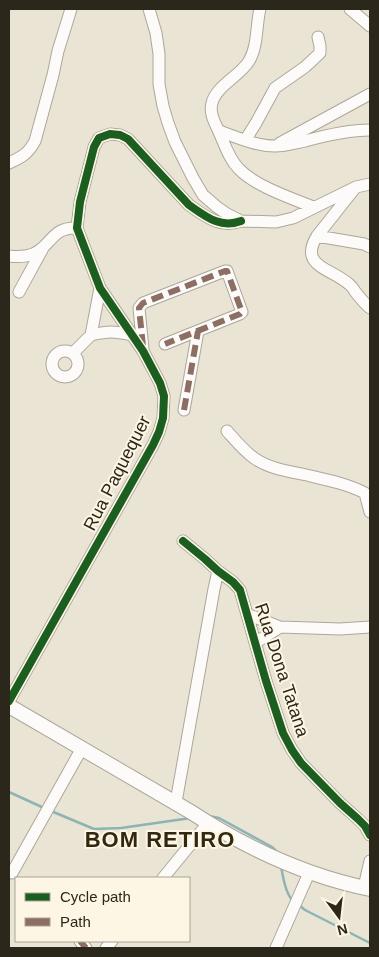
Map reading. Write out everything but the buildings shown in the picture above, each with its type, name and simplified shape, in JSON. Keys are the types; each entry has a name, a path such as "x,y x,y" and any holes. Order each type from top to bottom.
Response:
{"main road":[{"path":"9,706 176,802 206,822 276,858 309,873 367,888"}],"street":[{"path":"9,163 21,158 30,149 34,141 71,9"},
{"path":"149,9 156,33 159,84 163,106 174,142 203,195 227,214 241,221"},
{"path":"260,9 254,49 250,59 219,92 212,103 213,118 229,155 245,175 255,182 313,207"},
{"path":"350,9 370,26"},
{"path":"246,140 275,88 305,67 320,53 318,37"},
{"path":"274,146 370,94"},
{"path":"218,131 256,144 274,146 287,145 335,133 370,130"},
{"path":"9,256 35,254 57,233 64,229 77,228 80,202 94,146 99,138 110,134 120,135 128,139 189,204 201,214 223,223 233,224 241,221 276,222 293,218 356,186 370,184"},
{"path":"356,186 316,236 311,245 310,253 312,260 351,285 370,308"},
{"name":"Rua Paquequer","path":"9,701 159,432 163,418 164,396 160,383 143,351 100,288 77,228"},
{"path":"316,236 364,244 370,247"},
{"path":"19,292 44,246"},
{"path":"143,351 139,308 142,303 227,271 242,312 165,344"},
{"path":"73,354 91,335 100,288"},
{"path":"91,335 116,331 132,335"},
{"path":"184,410 198,331"},
{"path":"227,430 254,458 268,465 368,490 370,512"},
{"name":"Rua Dona Tatana","path":"183,541 233,582 240,590 283,733 301,764 368,828"},
{"path":"176,802 218,571"},
{"path":"247,614 280,627 340,629 370,627"},
{"path":"255,643 280,627"},
{"path":"12,873 82,748"},
{"path":"164,877 206,822"},
{"path":"367,888 370,861"},
{"path":"276,948 309,873"}],"waterway":[{"path":"9,792 44,808"},
{"path":"51,811 94,829 121,828 191,818"},
{"path":"209,816 219,818 272,847 278,853"},
{"path":"281,866 286,888 292,900"},
{"path":"299,905 305,910 370,943"}],"marked path":[{"path":"143,346 139,308 143,303 227,271 242,312 165,344"},
{"path":"184,410 198,331"},
{"path":"81,942 86,948"}],"cycle path":[{"path":"9,701 153,445 163,418 164,396 160,383 143,351 100,288 77,228 80,202 94,147 99,138 110,134 120,135 128,139 189,205 213,220 226,223 241,221"},
{"path":"183,541 233,582 240,590 266,681 283,733 292,750 301,763 365,826 370,835"}],"district":[{"name":"BOM RETIRO","path":"160,839"}]}
